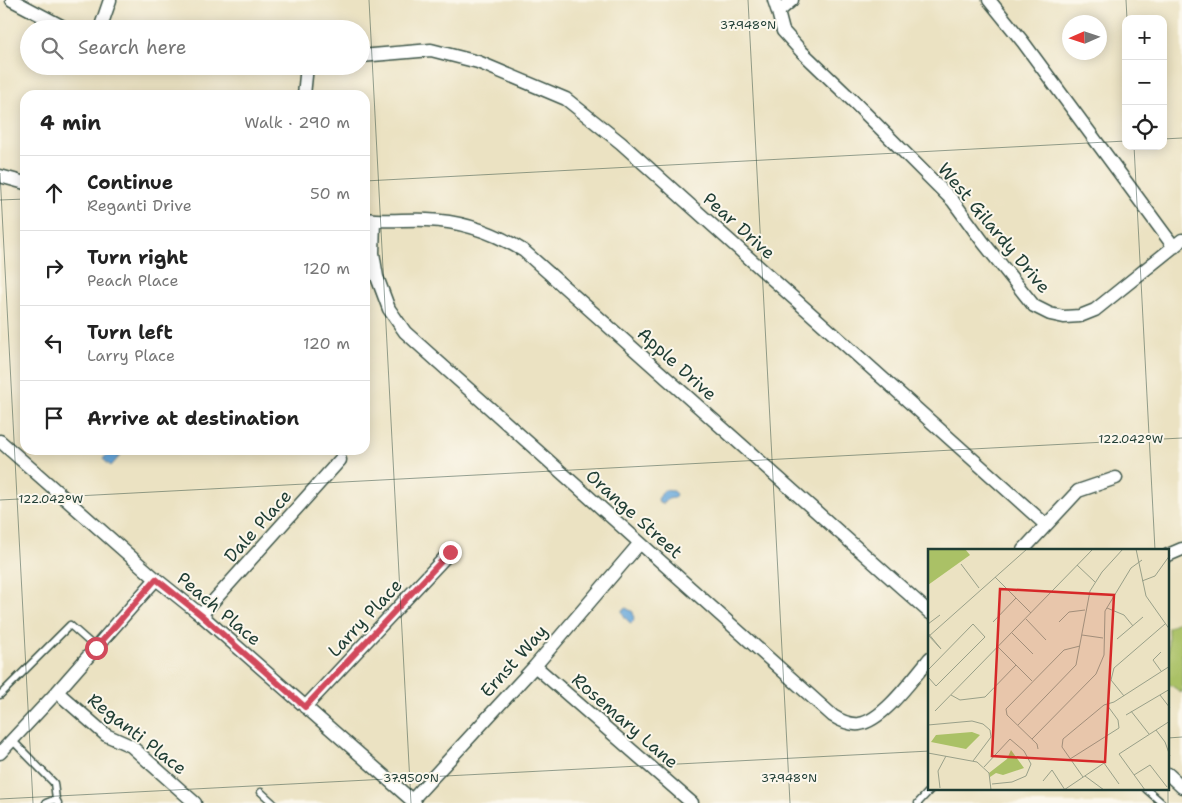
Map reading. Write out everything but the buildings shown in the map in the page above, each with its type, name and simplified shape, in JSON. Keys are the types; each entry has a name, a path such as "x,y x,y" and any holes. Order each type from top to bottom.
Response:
{"street":[{"path":"12,0 50,20"},
{"path":"103,20 110,0"},
{"path":"776,6 792,0"},
{"path":"989,0 1178,243"},
{"name":"West Gilardy Drive","path":"776,6 783,31 795,45 953,201 1034,306 1050,314 1064,317 1080,316 1095,310 1178,243"},
{"name":"Pear Drive","path":"370,55 431,50 478,62 566,99 621,143 1046,525"},
{"path":"304,90 305,75"},
{"path":"0,176 20,182"},
{"name":"Orange Street","path":"370,219 377,277 389,309 406,332 833,716 857,725 869,722 885,711 928,660"},
{"name":"Apple Drive","path":"370,219 428,220 460,224 507,240 524,251 928,611"},
{"name":"Peach Place","path":"0,441 413,802"},
{"name":"Dale Place","path":"201,615 340,460"},
{"path":"1024,549 1078,491 1116,478"},
{"name":"Ernst Way","path":"413,802 535,666 640,543"},
{"path":"1170,554 1182,549"},
{"name":"Larry Place","path":"305,707 450,552"},
{"path":"3,747 57,692 156,579"},
{"name":"Rosemary Lane","path":"535,666 692,803"},
{"name":"Reganti Place","path":"57,692 106,735 130,746 195,803"},
{"path":"1170,776 1182,786"}],"lane":[{"path":"0,694 70,625 96,648"},
{"path":"3,747 54,783 57,801 46,803"},
{"path":"918,803 930,790"},
{"path":"1147,790 1162,803"},
{"path":"261,792 273,803"}],"green space":[{"path":"1179,621 1182,626 1182,693 1170,684 1170,627"}],"water":[{"path":"107,455 121,455 111,466 103,459"},
{"path":"664,490 673,491 676,494 674,498 668,499 663,504 659,503 658,499"},
{"path":"626,608 633,612 634,620 631,623 622,612"}],"route":[{"path":"96,648 156,579 201,615 305,707 450,552"}]}
